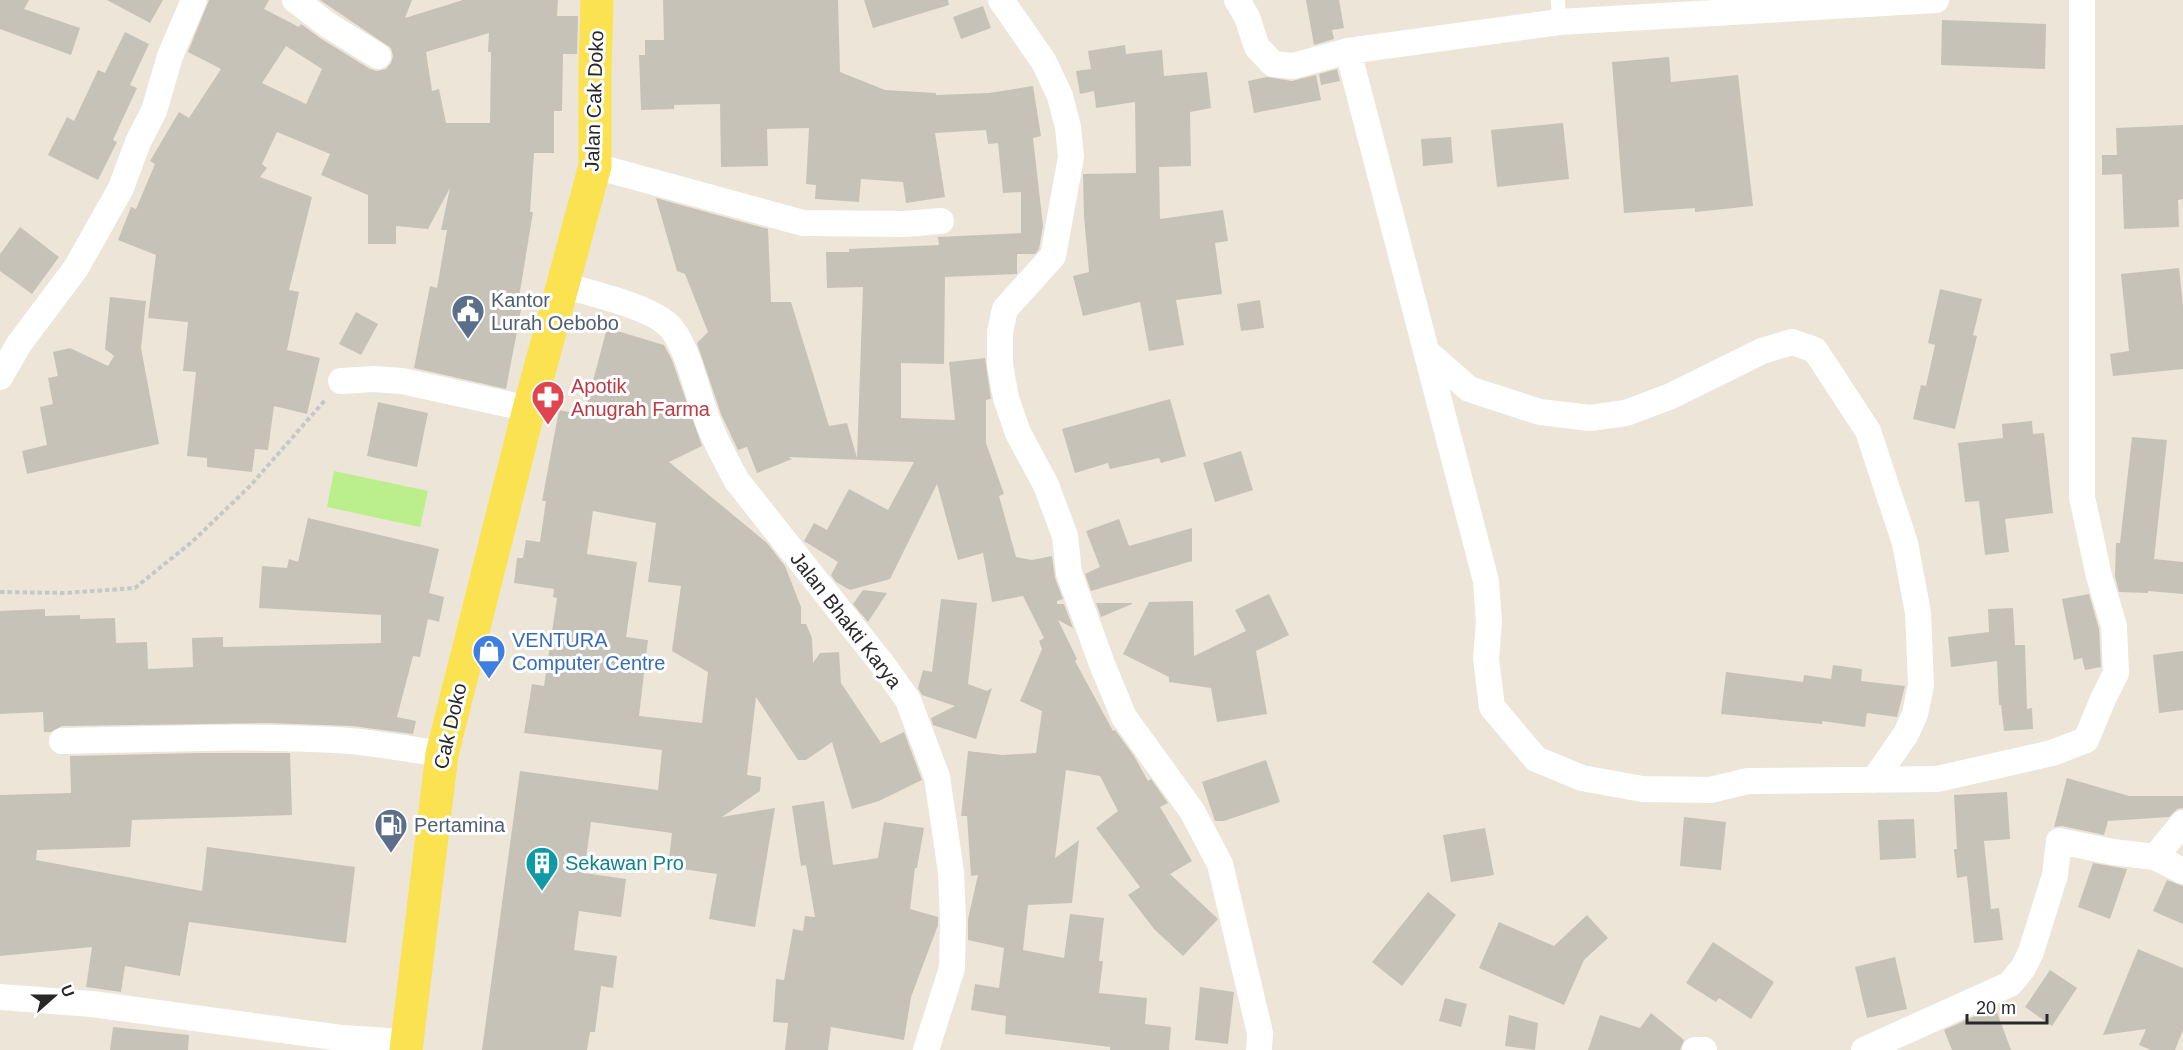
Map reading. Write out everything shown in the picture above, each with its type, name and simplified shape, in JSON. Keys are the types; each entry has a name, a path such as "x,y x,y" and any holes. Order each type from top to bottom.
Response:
{"main road":[{"name":"Jalan Cak Doko","path":"529,409 596,166 597,0"},
{"name":"Cak Doko","path":"406,1046 442,754 529,409"}],"street":[{"path":"0,377 19,344 76,268 121,188 138,142 154,111 170,56 194,0"},
{"path":"294,0 328,26 378,56"},
{"path":"1001,0 1044,62 1060,96 1068,127 1071,157 1053,256 1024,291 1005,309 1000,332 1000,365 1006,398 1018,433 1046,485 1065,536 1069,573 1124,717 1192,811 1220,864 1260,1033 1259,1050"},
{"path":"1237,0 1247,17 1257,47 1273,64 1293,66 1348,51 1558,11 1936,0"},
{"path":"1348,51 1428,353 1485,581 1489,622 1486,659 1492,707 1536,759 1582,778 1642,789 1710,790 1748,781 1936,779 2052,753 2086,740 2116,673 2114,626 2099,576 2082,497 2082,0"},
{"path":"596,166 803,223 906,224 941,221"},
{"name":"Jalan Bhakti Karya","path":"563,285 641,309 666,324 679,339 719,450 737,481 815,582 884,665 908,700 937,777 954,921 952,968 926,1050"},
{"path":"1428,353 1469,389 1540,412 1590,418 1626,413 1671,396 1762,351 1792,342 1815,350 1868,431 1905,543 1918,613 1921,685 1915,714 1906,734 1874,780"},
{"path":"341,381 374,379 402,381 529,409"},
{"path":"62,741 250,737 336,740 442,754"},
{"path":"2155,857 2183,823"},
{"path":"1864,1050 2010,984 2023,968 2031,952 2055,875 2059,841 2114,852 2155,857 2183,871"},
{"path":"0,997 92,1004 406,1046"},
{"path":"1695,1050 1704,1050"}],"path":[{"path":"0,592 66,593 135,588 193,541 250,486 341,381"}],"green space":[{"path":"334,471 428,491 420,527 327,507"}],"building":[{"path":"0,0 29,0 24,9 80,28 71,55 0,29"},
{"path":"107,0 163,0 150,23"},
{"path":"209,0 269,0 264,9 299,27 301,24 370,69 377,71 386,69 391,63 393,56 391,48 320,0 412,0 405,18 463,0 558,0 557,16 578,16 577,54 563,54 562,111 554,111 554,153 534,153 530,212 533,212 518,304 522,305 506,389 414,368 430,286 437,288 447,230 441,230 450,188 428,229 396,226 396,244 368,244 368,195 321,175 330,154 277,132 262,164 267,168 260,177 312,197 289,290 299,292 287,350 320,358 307,414 274,406 268,450 255,449 252,472 207,467 207,458 187,456 196,372 183,371 188,322 148,318 156,255 118,240 131,207 136,209 155,164 150,161 179,112 189,118 221,69 188,52","holes":["489,33 490,123 446,123 439,89 432,91 426,52","286,46 322,69 306,104 262,83"]},
{"path":"663,0 838,0 840,72 885,90 936,93 936,95 989,93 1033,86 1041,136 1033,138 1043,226 1039,249 1035,254 1017,254 1017,274 945,277 944,364 901,363 901,418 955,420 949,362 985,358 991,399 986,400 986,443 1004,494 999,496 1016,557 1032,560 1052,556 1055,578 1063,599 1057,601 1057,604 1064,604 1073,628 1058,620 1077,659 1075,661 1113,731 1115,730 1134,756 1148,781 1151,779 1168,803 1160,807 1192,861 1170,874 1218,919 1183,956 1154,929 1128,895 1140,887 1096,828 1118,811 1100,776 1066,770 1055,858 1079,840 1072,903 1028,905 1023,950 1064,958 1070,914 1104,918 1099,961 1103,961 1099,993 1147,998 1145,1024 1171,1027 1169,1050 1110,1050 1110,1047 1005,1034 1006,1016 971,1010 975,984 999,988 1004,948 968,940 968,919 978,875 971,876 967,816 961,816 968,751 1002,755 1036,753 1042,711 1020,701 1042,649 1039,641 1044,638 1023,596 992,602 983,553 958,560 937,484 890,579 850,590 836,582 831,575 838,562 804,541 814,523 827,530 849,489 888,510 914,462 788,457 792,459 757,473 747,447 738,450 721,414 697,343 708,332 685,274 677,271 656,198 768,229 771,302 791,302 829,426 847,423 857,458 863,287 827,288 826,252 939,245 938,237 1021,233 1021,192 1003,193 998,143 988,144 986,130 935,133 945,197 906,203 903,182 861,179 859,202 815,199 816,185 806,184 809,128 767,129 768,166 721,167 720,104 674,105 674,109 641,110 639,55 645,55 645,40 664,40"},
{"path":"864,0 948,0 949,5 873,28"},
{"path":"1306,0 1339,0 1344,28 1332,30 1334,39 1314,45"},
{"path":"983,6 991,28 961,39 953,17"},
{"path":"1942,20 2046,24 2045,69 1941,65"},
{"path":"125,32 149,44 130,85 137,88 113,140 117,142 98,180 48,155 67,117 74,121 98,70 105,73"},
{"path":"1125,45 1126,54 1162,50 1164,76 1207,72 1211,108 1190,112 1191,166 1159,167 1160,219 1223,210 1228,241 1215,243 1222,294 1176,300 1184,345 1149,351 1140,302 1083,316 1073,276 1089,272 1083,174 1136,173 1135,102 1096,108 1094,91 1080,94 1076,71 1091,69 1088,51"},
{"path":"1669,57 1671,82 1738,75 1753,206 1695,212 1695,208 1624,213 1612,62"},
{"path":"1337,69 1340,81 1321,85 1319,74"},
{"path":"1316,75 1321,100 1254,113 1248,81 1267,77 1292,81"},
{"path":"1563,123 1569,179 1497,187 1491,130"},
{"path":"2183,125 2183,199 2178,200 2179,227 2124,229 2122,174 2102,175 2102,155 2117,155 2116,128"},
{"path":"1451,137 1453,163 1423,166 1421,139"},
{"path":"20,227 59,257 32,294 0,271 0,254"},
{"path":"2179,268 2183,306 2183,369 2113,376 2110,354 2129,351 2121,274"},
{"path":"1940,289 1982,299 1973,335 1977,336 1955,429 1913,419 1921,385 1926,386 1935,345 1928,343"},
{"path":"110,297 146,301 141,348 159,444 27,474 22,451 47,445 40,407 53,404 48,378 58,376 53,352 70,348 108,366 114,356 105,349"},
{"path":"1260,300 1264,328 1241,331 1237,304"},
{"path":"356,312 378,324 361,355 339,344"},
{"path":"607,328 664,345 672,360 702,446 669,462 767,543 785,566 801,607 801,624 806,624 812,638 813,663 820,653 839,652 841,683 881,743 904,732 922,780 879,801 852,809 832,742 806,760 798,760 756,697 747,775 761,777 760,791 722,817 775,808 755,927 709,919 717,874 668,867 672,833 591,822 584,873 626,879 621,917 579,911 574,950 617,956 613,988 601,986 595,1032 590,1032 587,1050 482,1050 520,771 658,790 662,750 524,733 532,684 544,686 557,598 553,597 554,589 514,583 517,558 523,558 526,540 540,542 546,501 542,501 559,410 584,415","holes":["593,511 656,523 648,582 681,586 672,651 708,672 702,723 639,716 648,640 626,637 637,562 587,554"]},
{"path":"1170,399 1186,456 1161,463 1159,458 1110,469 1108,463 1075,473 1062,429"},
{"path":"378,402 428,413 417,467 367,456"},
{"path":"2032,421 2033,434 2044,433 2053,513 2005,519 2009,552 1985,555 1979,501 1965,502 1958,443 2003,438 2002,424"},
{"path":"2132,437 2167,440 2154,559 2183,562 2183,594 2148,591 2148,593 2119,592 2115,576 2116,543 2120,543"},
{"path":"1241,451 1253,490 1215,502 1203,463"},
{"path":"308,518 439,549 429,593 444,597 439,622 428,619 420,657 413,656 397,717 416,721 413,734 352,726 268,723 62,726 51,732 44,732 43,712 0,714 0,611 45,609 45,616 80,615 80,619 115,618 116,643 147,642 148,669 193,667 192,638 223,637 223,647 381,643 381,615 259,608 262,566 287,568 289,559 298,562"},
{"path":"1119,519 1129,546 1192,528 1192,561 1091,591 1085,574 1100,567 1086,531"},
{"path":"863,590 887,593 868,622 853,604"},
{"path":"1269,594 1289,635 1256,651 1267,714 1217,722 1211,688 1169,682 1169,677 1123,654 1149,602 1193,601 1194,656 1246,631 1235,610"},
{"path":"2089,594 2099,629 2101,667 2085,670 2082,658 2074,660 2062,599"},
{"path":"941,599 977,603 968,684 987,691 992,688 976,739 933,725 931,718 955,706 922,695 918,688 923,670 932,672"},
{"path":"1096,603 1132,603 1132,604 1101,617"},
{"path":"2013,608 2015,645 2025,645 2027,709 2032,708 2033,729 2004,731 2001,705 1999,705 1997,661 1951,667 1948,637 1989,632 1988,609"},
{"path":"2183,651 2183,710 2159,713 2153,655"},
{"path":"1833,665 1862,669 1861,681 1905,686 1897,717 1867,713 1865,727 1822,721 1822,724 1721,714 1726,672 1803,682 1804,675 1831,679"},
{"path":"290,753 292,815 132,820 130,847 37,850 36,860 202,891 207,847 355,867 346,943 189,922 180,976 125,966 121,992 86,987 92,947 0,956 0,795 71,793 70,756"},
{"path":"1266,760 1280,802 1224,821 1215,821 1202,782"},
{"path":"2067,778 2129,796 2183,796 2183,808 2177,809 2169,817 2108,821 2104,835 2062,826 2054,827"},
{"path":"2007,792 2010,839 1984,841 1991,909 1999,908 2003,940 1974,943 1967,876 1957,878 1954,849 1957,849 1954,795"},
{"path":"824,801 833,865 878,858 884,822 924,828 917,868 915,868 910,909 938,917 938,925 911,997 904,1040 831,1027 828,1050 785,1050 788,1023 773,1022 776,979 784,980 793,929 803,931 805,916 815,917 806,865 801,866 792,806"},
{"path":"1684,817 1726,822 1721,870 1680,866"},
{"path":"1914,819 1916,858 1880,860 1878,820"},
{"path":"1485,828 1494,875 1451,882 1443,835"},
{"path":"2093,863 2127,869 2110,919 2078,907"},
{"path":"2167,880 2183,886 2183,924 2153,911"},
{"path":"1428,892 1456,915 1402,986 1372,962"},
{"path":"1587,915 1608,938 1584,960 1564,1005 1479,968 1499,922 1554,946"},
{"path":"1713,942 1774,982 1751,1019 1719,998 1716,1002 1686,983"},
{"path":"2138,949 2183,968 2183,1030 2175,1050 2151,1050 2139,1045 2146,1029 2103,1035"},
{"path":"1895,957 1907,1009 1867,1018 1855,967"},
{"path":"2050,970 2077,988 2052,1026 2025,1007"},
{"path":"1200,987 1234,992 1228,1044 1195,1040"},
{"path":"1445,998 1467,1004 1461,1027 1439,1021"},
{"path":"1995,1007 2011,1050 1952,1050 1944,1030"},
{"path":"1651,1013 1684,1040 1680,1050 1588,1050 1600,1015 1640,1028"},
{"path":"1509,1015 1538,1023 1535,1050 1505,1046"},
{"path":"113,1027 189,1035 188,1050 110,1050"}],"place":[{"name":"Kantor Lurah Oebobo","path":"468,340"},
{"name":"Apotik Anugrah Farma","path":"548,426"},
{"name":"VENTURA Computer Centre","path":"489,680"},
{"name":"Pertamina","path":"391,854"},
{"name":"Sekawan Pro","path":"542,892"}]}
